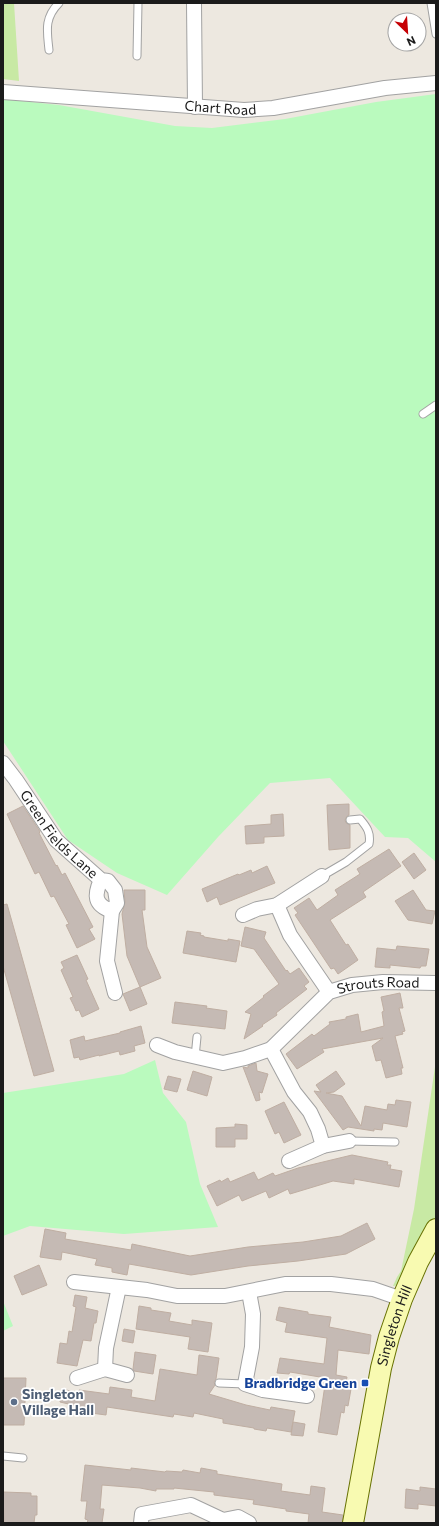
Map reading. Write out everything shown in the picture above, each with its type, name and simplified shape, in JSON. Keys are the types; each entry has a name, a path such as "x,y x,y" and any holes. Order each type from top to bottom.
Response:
{"street":[{"path":"194,3 195,106"},
{"name":"Chart Road","path":"3,92 244,110 273,108 385,88 436,83"},
{"name":"Green Fields Lane","path":"3,763 56,840 101,880 108,881 115,890 117,903 112,911 108,961 115,993"},
{"path":"243,915 257,909 276,905 322,876"},
{"path":"276,905 290,935 330,992"},
{"name":"Strouts Road","path":"157,1045 175,1052 223,1063 245,1058 271,1049 330,992 352,985 382,982 436,983"},
{"path":"271,1049 294,1092 310,1112 318,1129 323,1146"},
{"path":"289,1161 323,1146 349,1141"},
{"name":"Singleton Hill","path":"352,1523 381,1368 402,1299 418,1262 436,1229"},
{"path":"74,1282 148,1290 177,1296 225,1296 285,1284 331,1284 373,1289 402,1299"},
{"path":"104,1369 106,1348 119,1287"},
{"path":"249,1292 253,1314 252,1347 245,1384 263,1390 307,1396"},
{"path":"77,1378 104,1369 127,1375"},
{"path":"141,1523 142,1514 191,1505 223,1520 238,1517 249,1523"}],"lane":[{"path":"49,50 47,31 49,16 59,3"},
{"path":"137,56 138,3"},
{"path":"431,3 436,34"},
{"path":"423,414 436,405"},
{"path":"322,876 346,862 369,844 371,836 366,826 360,819 350,820"},
{"path":"195,1057 197,1037"},
{"path":"349,1141 394,1142"},
{"path":"219,1382 245,1384"},
{"path":"3,1456 23,1458"}],"green space":[{"path":"3,3 14,3 19,81 3,79"},
{"path":"436,94 436,862 408,838 385,837 330,778 270,783 218,837 167,895 117,873 68,840 3,741 3,99 59,105 175,126 212,128 285,119 376,102"},
{"path":"155,1060 163,1093 186,1122 200,1184 218,1227 124,1234 30,1226 3,1236 3,1093 124,1074"},
{"path":"436,1060 436,1223 400,1285 393,1286 401,1271 414,1209"},
{"path":"3,1301 13,1326 3,1331"}],"building":[{"path":"349,804 349,815 345,820 346,823 350,825 350,848 329,850 327,805"},
{"path":"23,806 39,830 39,833 56,866 57,865 62,875 65,873 93,927 89,929 95,939 77,948 66,925 69,924 54,896 51,897 39,872 35,874 7,814"},
{"path":"283,814 284,836 264,837 264,843 246,844 245,826 271,824 271,815"},
{"path":"389,849 401,866 363,892 366,897 330,920 346,945 348,944 358,960 338,974 334,968 331,969 295,915 298,913 294,908 309,898 317,910 338,895 335,890 360,874 357,869"},
{"path":"414,853 426,870 414,879 402,862"},
{"path":"267,866 275,883 220,905 217,897 207,902 202,889 238,874 239,875 251,870 252,873"},
{"path":"124,890 145,890 145,910 142,910 147,947 161,978 140,987 127,956 122,914 125,902"},
{"path":"413,890 426,910 435,911 432,924 408,920 395,901"},
{"path":"7,904 54,1071 34,1076 3,966 3,905"},
{"path":"245,927 266,932 264,938 286,971 287,970 290,974 299,968 309,982 304,986 307,989 276,1013 277,1015 244,1039 251,1014 245,1012 279,984 254,949 241,946"},
{"path":"187,931 201,933 200,935 204,937 228,941 228,939 240,941 236,962 183,953"},
{"path":"397,946 429,949 426,966 421,966 420,968 390,965 390,968 375,967 377,948 396,950"},
{"path":"77,955 99,1009 82,1017 79,1010 76,1011 70,998 73,997 61,970 64,968 61,962"},
{"path":"140,987 147,1004 130,1011 123,994"},
{"path":"400,993 403,1008 399,1008 405,1031 402,1032 403,1034 395,1036 403,1068 401,1068 402,1074 386,1078 381,1060 376,1061 372,1046 383,1038 322,1049 324,1052 297,1069 286,1054 312,1034 314,1036 330,1024 329,1022 346,1019 346,1017 358,1014 361,1032 384,1026 382,1012 384,1011 381,997"},
{"path":"175,1002 207,1006 206,1008 227,1011 225,1029 172,1023"},
{"path":"141,1026 145,1043 134,1046 135,1051 120,1055 119,1051 80,1060 79,1057 74,1058 70,1040 84,1036 85,1041 120,1033"},
{"path":"256,1063 257,1071 268,1074 262,1093 259,1092 260,1100 256,1101 243,1067 248,1068 248,1066"},
{"path":"193,1071 212,1077 207,1096 187,1090"},
{"path":"336,1071 345,1084 334,1092 326,1093 342,1096 361,1126 365,1106 387,1110 388,1104 395,1105 396,1100 411,1102 407,1127 383,1123 382,1130 374,1129 374,1131 348,1127 343,1130 314,1091 321,1092 316,1085"},
{"path":"168,1076 181,1079 177,1092 164,1089"},
{"path":"284,1102 301,1135 284,1143 279,1132 275,1134 265,1111"},
{"path":"235,1124 247,1125 247,1139 235,1139 235,1147 216,1147 216,1128 235,1127"},
{"path":"352,1155 388,1162 387,1165 391,1165 390,1169 402,1171 399,1187 354,1179 354,1184 333,1181 290,1194 288,1189 269,1198 266,1191 242,1201 239,1195 217,1206 207,1186 220,1180 221,1182 228,1178 230,1182 254,1172 258,1180 273,1173 275,1176 298,1168"},
{"path":"367,1223 375,1239 346,1254 248,1266 191,1275 129,1264 127,1275 112,1272 112,1268 95,1265 97,1259 62,1252 61,1260 40,1257 45,1229 66,1233 65,1239 131,1250 132,1244 190,1256 248,1247 303,1242 341,1236"},
{"path":"39,1265 47,1285 22,1295 14,1276"},
{"path":"75,1295 87,1297 85,1308 98,1311 91,1341 83,1340 77,1366 57,1363 60,1343 67,1344 69,1331 72,1332 76,1307 73,1306"},
{"path":"139,1306 151,1308 151,1310 171,1313 169,1321 192,1325 192,1320 212,1323 208,1352 188,1349 190,1337 136,1329"},
{"path":"279,1307 308,1312 308,1314 331,1317 329,1327 371,1335 369,1354 338,1350 336,1375 347,1377 345,1388 351,1389 348,1406 345,1405 344,1413 341,1412 337,1435 318,1432 326,1378 290,1372 289,1374 277,1373 280,1358 324,1364 327,1338 285,1332 287,1323 276,1320"},
{"path":"124,1329 135,1331 133,1343 122,1341"},
{"path":"135,1352 156,1355 153,1374 134,1371"},
{"path":"199,1355 219,1358 216,1379 214,1382 215,1385 209,1394 246,1405 270,1410 271,1407 295,1411 291,1432 267,1428 266,1431 223,1423 223,1419 194,1413 193,1417 174,1414 173,1417 107,1407 106,1415 76,1411 77,1406 60,1402 62,1389 79,1393 79,1390 109,1394 110,1387 132,1390 131,1397 155,1401 160,1369 197,1375"},
{"name":"Singleton Village Hall","path":"3,1378 26,1378 24,1425 3,1425"},
{"path":"293,1422 305,1424 303,1436 291,1435"},
{"path":"85,1465 165,1472 182,1472 183,1470 200,1473 201,1468 217,1471 217,1474 282,1484 281,1491 310,1495 311,1486 325,1488 322,1512 343,1515 342,1523 308,1523 309,1514 253,1504 254,1500 214,1495 214,1492 174,1488 156,1489 156,1491 140,1488 102,1485 100,1509 104,1509 102,1523 87,1523 88,1520 85,1519 87,1501 81,1501"},
{"path":"420,1487 436,1489 436,1506 418,1504 418,1509 405,1508 406,1489 420,1491"},
{"path":"3,1492 31,1493 31,1496 37,1496 37,1515 35,1515 34,1523 4,1523"}],"place":[{"name":"Bradbridge Green","path":"365,1383"},
{"name":"Singleton Village Hall","path":"14,1402"}]}
